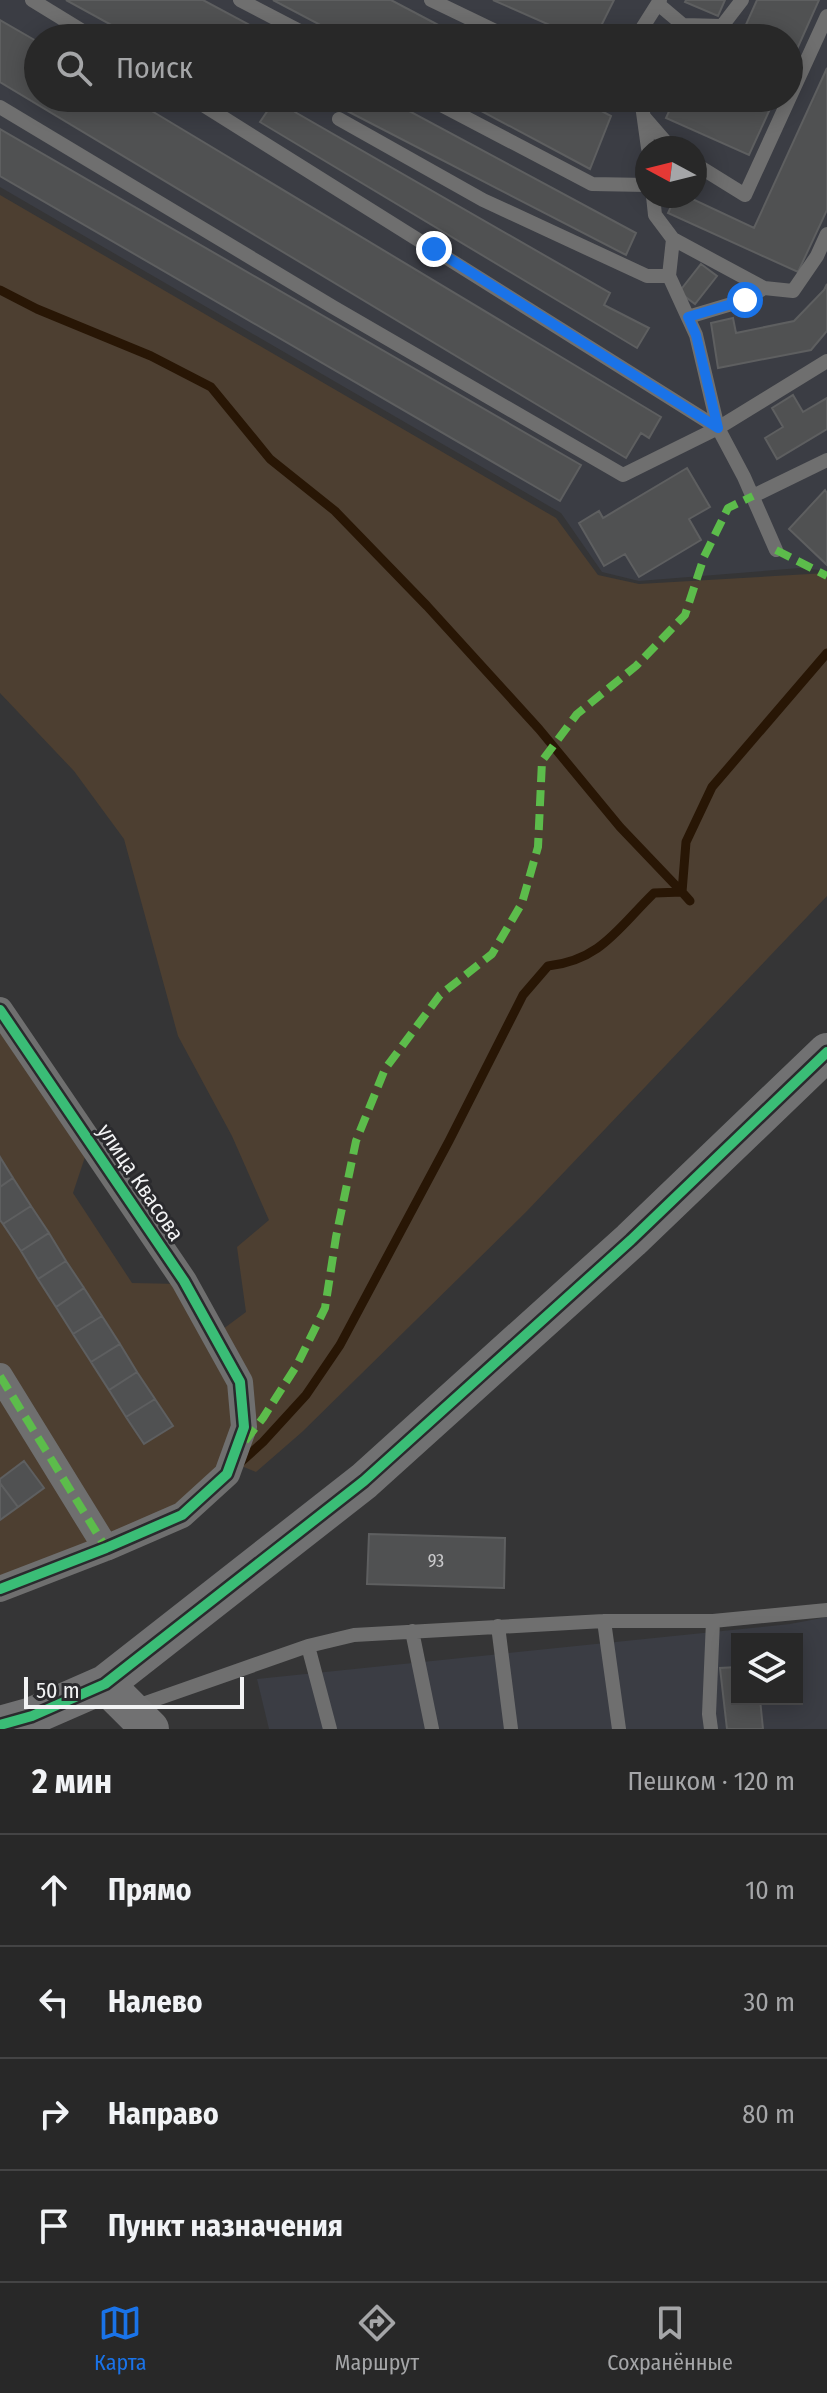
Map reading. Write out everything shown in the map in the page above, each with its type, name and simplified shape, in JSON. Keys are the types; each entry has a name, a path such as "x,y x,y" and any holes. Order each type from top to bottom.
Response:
{"street":[{"name":"улица Квасова","path":"0,1010 184,1281 240,1382 244,1427 227,1474 182,1515 106,1548"},
{"path":"16,1721 128,1707 364,1481 631,1240 827,1052"},
{"path":"0,1589 106,1548 2,1382"}],"lane":[{"path":"32,0 71,24"},
{"path":"240,0 286,24"},
{"path":"431,0 481,24"},
{"path":"724,24 742,0"},
{"path":"645,24 659,2 682,24"},
{"path":"803,68 827,16"},
{"path":"0,107 333,307 623,475 718,428 827,361"},
{"path":"214,112 718,428"},
{"path":"455,112 592,184 635,185"},
{"path":"643,112 646,136"},
{"path":"707,171 745,195 783,112"},
{"path":"644,117 661,136"},
{"path":"339,119 483,200 647,276 669,276"},
{"path":"654,208 655,215 673,239 764,288 793,291 817,256 827,234"},
{"path":"673,239 669,276 696,335 718,428 753,496 776,550"},
{"path":"688,317 745,300 764,288"},
{"path":"753,496 827,460"},
{"path":"128,1707 308,1646 354,1635 604,1621 713,1621 827,1610"},
{"path":"604,1621 619,1729"},
{"path":"711,1729 713,1621"},
{"path":"498,1626 511,1729"},
{"path":"412,1631 432,1729"},
{"path":"308,1646 330,1729"}],"shaded area":[{"path":"0,0 827,0 827,571 800,568 639,581 602,572 561,513 0,187"},
{"path":"0,195 556,518 598,575 639,584 827,573 827,896 526,1212 302,1432 256,1472 239,1465 249,1429 219,1332 246,1312 237,1247 269,1220 232,1136 178,1036 124,839 74,771 0,693"},
{"path":"0,1020 88,1148 73,1193 132,1283 180,1284 236,1383 239,1426 222,1471 179,1510 106,1539 0,1369"},
{"path":"0,1394 96,1545 0,1582"},
{"path":"827,1617 827,1729 269,1729 257,1679 790,1624"}],"building":[{"path":"66,0 203,0 248,24 110,24"},
{"path":"273,0 391,0 436,24 318,24"},
{"path":"493,0 614,0 602,24 547,24"},
{"path":"686,0 725,0 718,16"},
{"path":"757,0 819,0 803,36 803,24 746,24"},
{"path":"0,20 24,34 24,96 0,82"},
{"path":"827,68 827,210 798,272 668,213 670,208 707,206 754,228"},
{"path":"50,112 153,112 661,417 649,438 641,433 626,458"},
{"path":"267,112 295,112 610,293 604,305 649,328 637,348 260,122"},
{"path":"349,112 411,112 636,233 626,255"},
{"path":"483,112 603,112 611,116 590,169"},
{"path":"669,112 769,112 749,155 666,118"},
{"path":"0,129 581,465 560,501 0,176"},
{"path":"701,264 717,276 695,304 679,292"},
{"path":"827,284 827,331 811,350 718,368 711,323 733,318 736,333 794,321"},
{"path":"793,395 803,412 827,398 827,429 777,459 765,438 783,427 772,408"},
{"path":"687,468 710,507 689,519 701,540 639,577 625,554 604,566 579,523 599,511 603,518"},
{"path":"825,490 827,493 827,565 789,529"},
{"path":"0,1157 13,1178 0,1187"},
{"path":"13,1178 31,1206 3,1224 0,1220 0,1187"},
{"path":"31,1206 49,1233 21,1251 3,1224"},
{"path":"49,1233 66,1261 38,1279 21,1251"},
{"path":"66,1261 84,1288 56,1307 38,1279"},
{"path":"84,1288 102,1316 73,1334 56,1307"},
{"path":"102,1316 120,1344 91,1362 73,1334"},
{"path":"120,1344 137,1372 109,1390 91,1362"},
{"path":"137,1372 155,1399 126,1417 109,1390"},
{"path":"155,1399 173,1426 144,1444 126,1417"},
{"path":"24,1461 44,1488 18,1507 0,1479"},
{"path":"0,1483 18,1507 0,1520"},
{"path":"369,1534 505,1538 504,1588 367,1584"},
{"path":"731,1667 731,1705 761,1705 763,1729 727,1729 720,1668"}],"waterway":[{"path":"0,290 37,309 151,356 211,387 270,459 335,511 427,606 539,729 620,827 682,892"},
{"path":"690,901 682,892 686,842 712,787 827,653"},
{"path":"241,1462 306,1395 340,1345 523,995 548,966 582,957 607,940 654,893 682,892"}],"marked path":[{"path":"245,1441 297,1365 325,1308 356,1141 385,1069 440,995 492,954 522,903 538,847 542,761 577,714 636,666 685,615 704,557 728,508 753,496"},
{"path":"776,550 827,576"},
{"path":"0,1376 106,1548"}],"cycle path":[{"path":"0,1010 184,1281 240,1382 244,1427 227,1474 182,1515 0,1589"},
{"path":"0,1725 32,1716 105,1684 364,1481 631,1240 827,1052"}],"route":[{"path":"434,249 718,428 696,335 688,317 745,300"}]}
